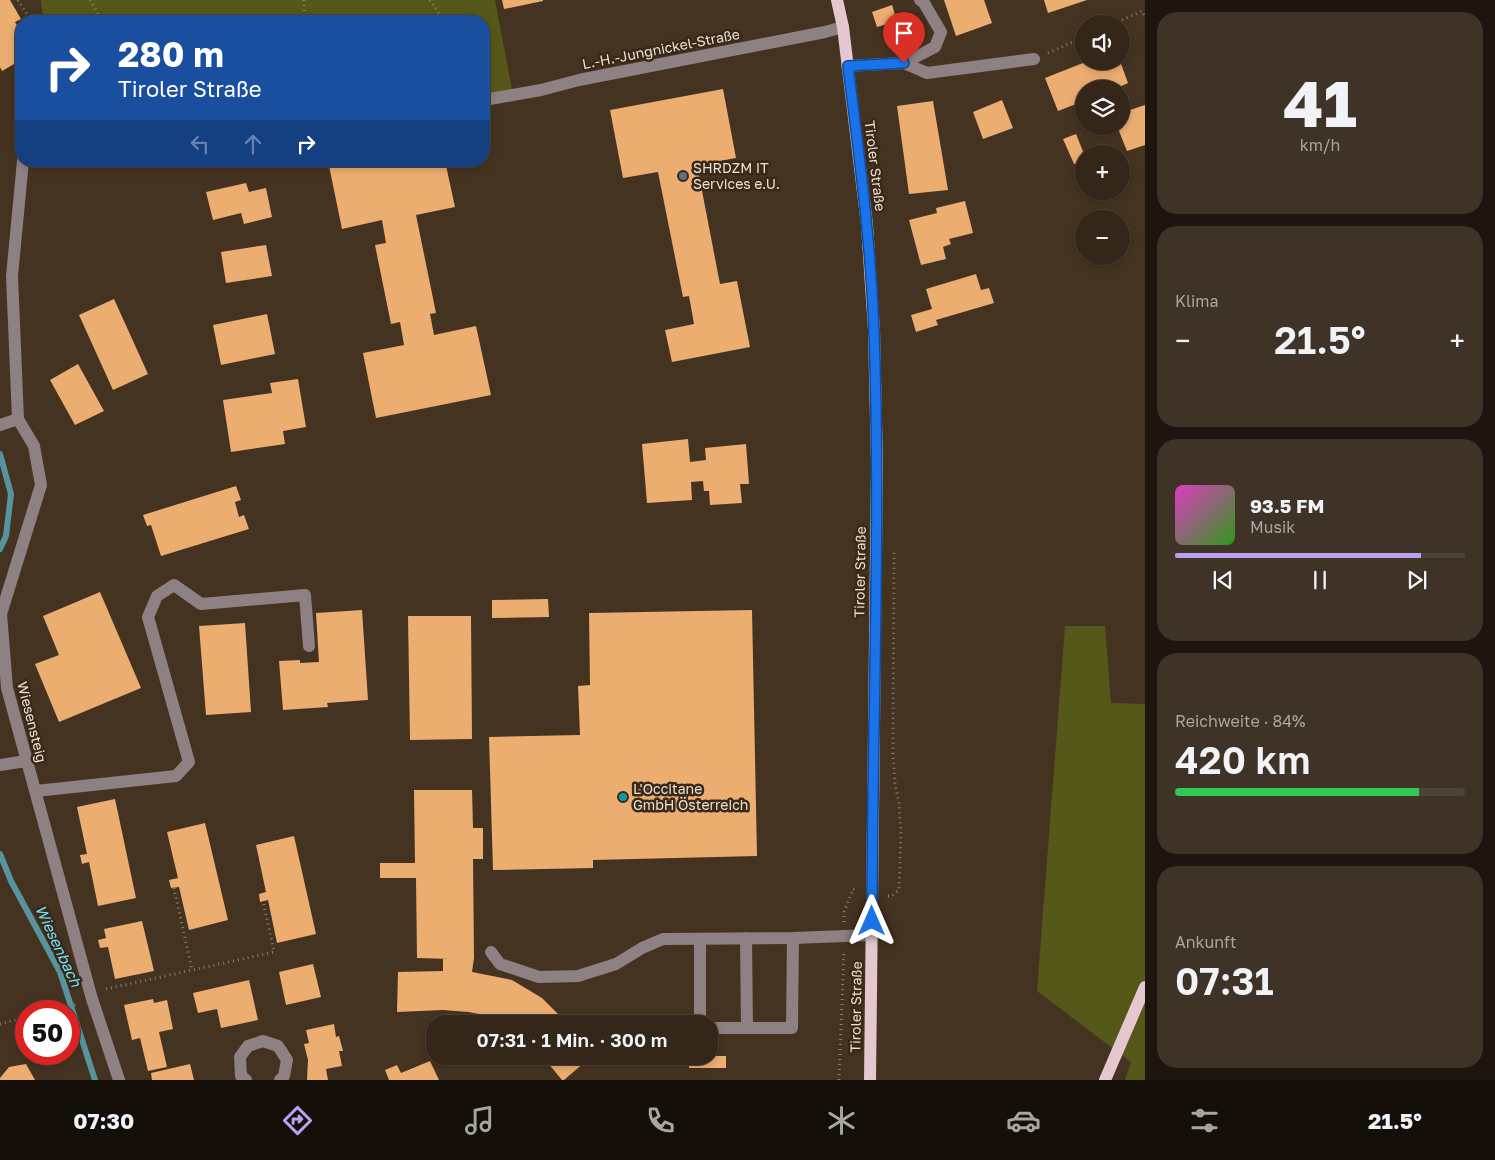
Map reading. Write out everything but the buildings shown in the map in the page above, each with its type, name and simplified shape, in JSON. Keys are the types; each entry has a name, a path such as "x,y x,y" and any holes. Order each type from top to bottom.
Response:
{"main road":[{"name":"Tiroler Straße","path":"837,0 843,27 867,225 874,330 877,465 870,1080"},
{"path":"1105,1080 1145,987"}],"street":[{"path":"848,66 904,63 935,48 941,32 924,3 920,0"},
{"name":"L.-H.-Jungnickel-Straße","path":"490,99 843,27"},
{"path":"904,63 927,73 1034,59"},
{"name":"Wiesensteig","path":"22,167 12,276 18,419 34,446 41,485 1,614 6,688 91,993 119,1080"},
{"path":"0,425 18,419"},
{"path":"36,791 176,776 188,762 148,617 157,596 174,585 202,604 305,595 309,646"},
{"path":"0,765 26,761"},
{"path":"491,952 500,964 540,977 578,976 616,964 642,948 663,939 872,935"},
{"path":"746,938 747,1028"},
{"path":"718,1028 792,1028 793,938"},
{"path":"700,939 700,1015"},
{"path":"246,1080 241,1076 240,1057 248,1046 264,1041 278,1046 286,1060 284,1076 280,1080"}],"path":[{"path":"18,0 27,15"},
{"path":"90,0 99,15"},
{"path":"304,0 304,15"},
{"path":"430,0 440,15"},
{"path":"1130,16 1142,11 1145,17"},
{"path":"1034,59 1075,41"},
{"path":"174,888 192,970"},
{"path":"844,912 853,890"},
{"path":"91,993 274,952 263,901"},
{"path":"839,1080 844,963"},
{"path":"0,1024 15,1020"}],"shaded area":[{"path":"41,0 495,0 513,95 490,99 490,15 42,15"},
{"path":"1065,626 1105,626 1111,703 1145,704 1145,1080 1125,1080 1131,1062 1037,991"}],"waterway":[{"name":"Wiesenbach","path":"0,454 11,494 6,536 0,549"},
{"name":"Wiesenbach","path":"0,854 11,881 60,972 95,1080"}],"place":[{"name":"SHRDZM IT Services e.U.","path":"683,176"},
{"name":"L'Occitane GmbH Österreich","path":"623,797"}],"route":[{"path":"872,921 877,465 874,330 867,225 848,66 904,63"}]}
